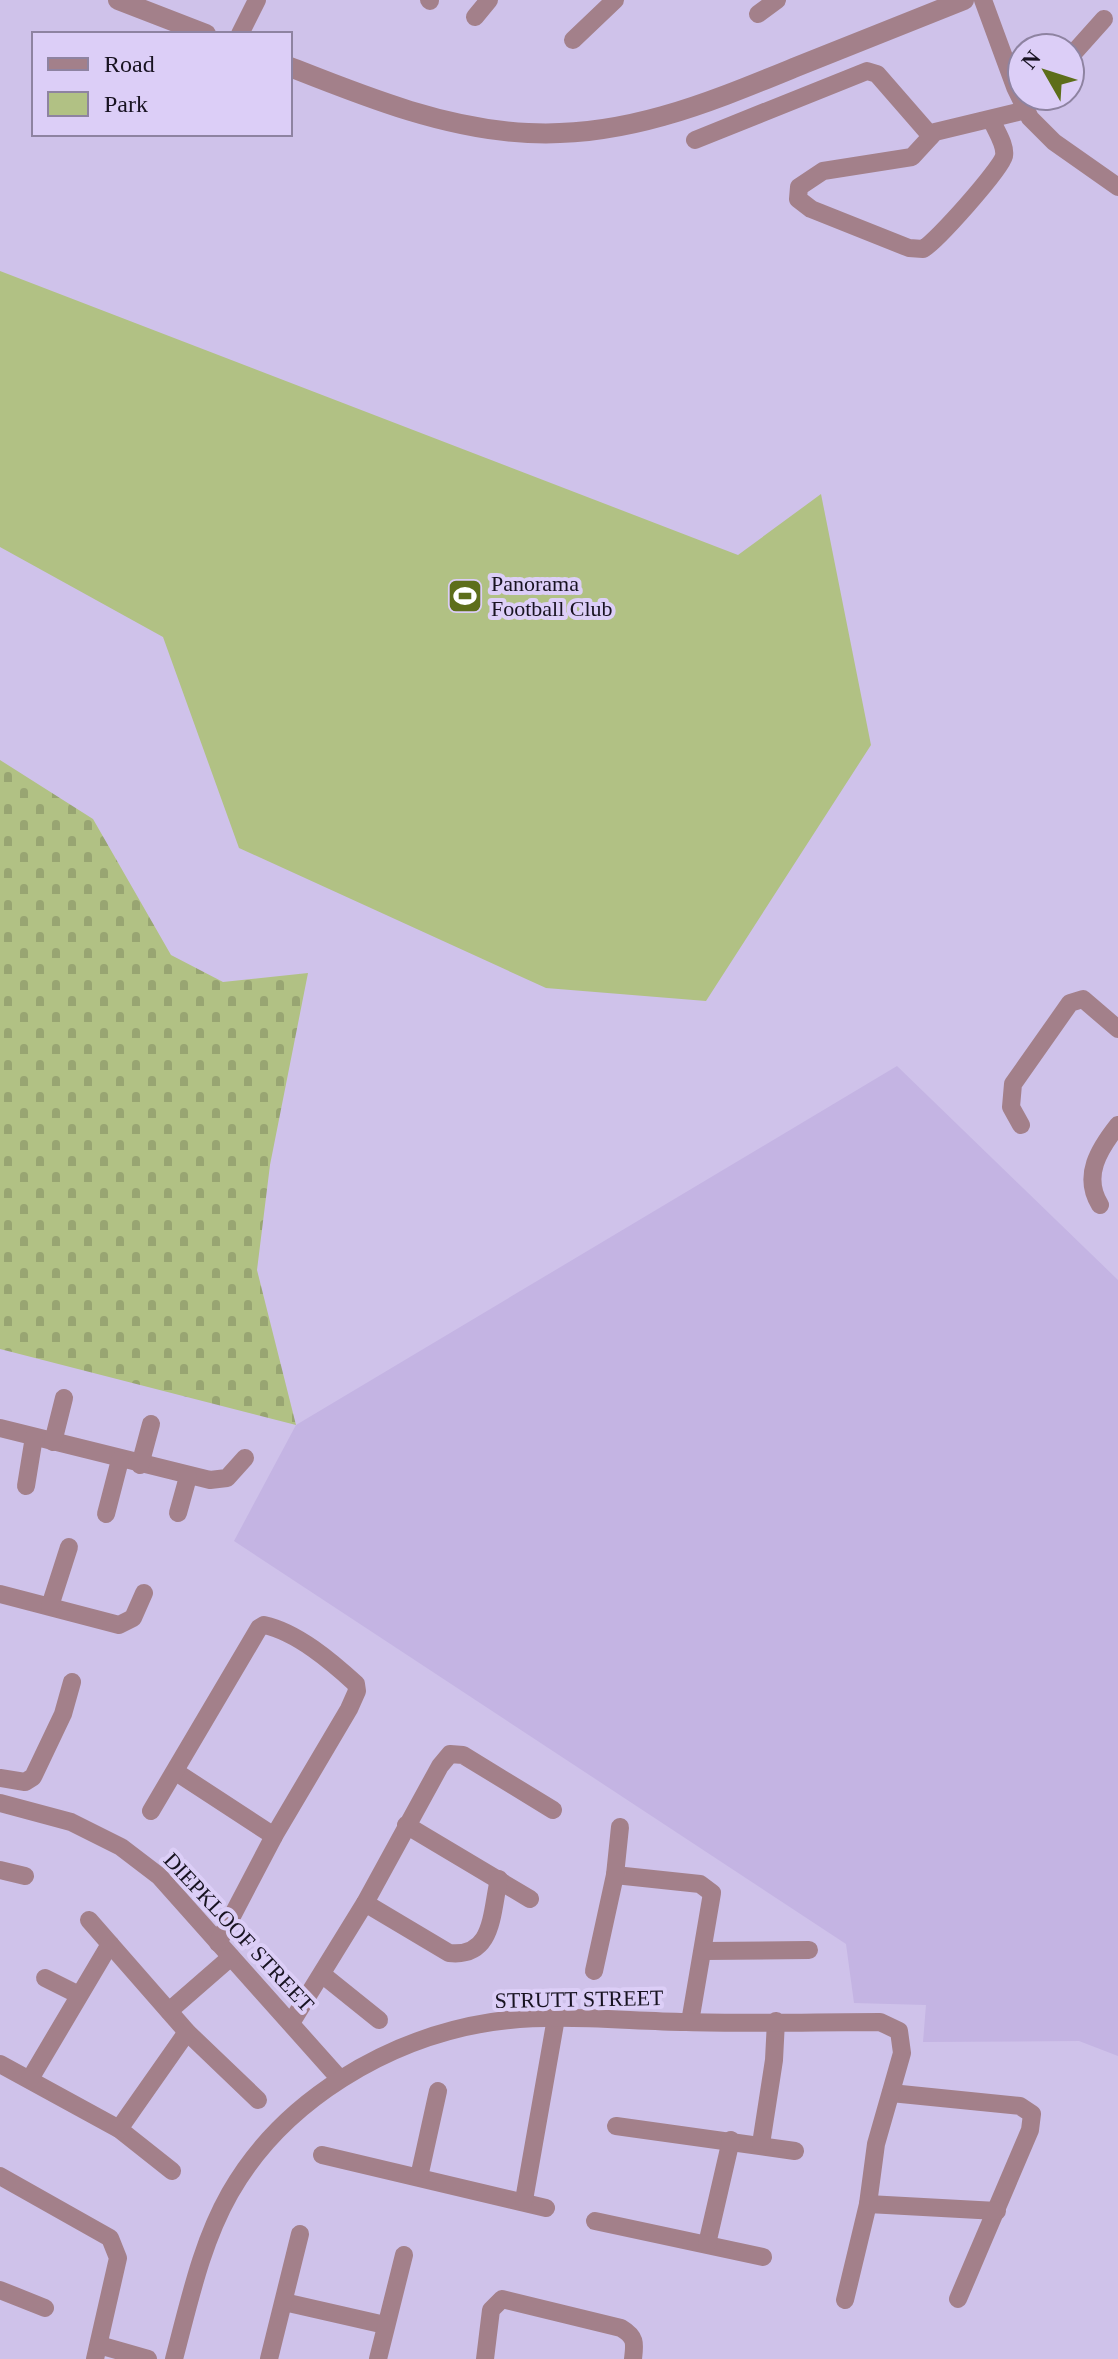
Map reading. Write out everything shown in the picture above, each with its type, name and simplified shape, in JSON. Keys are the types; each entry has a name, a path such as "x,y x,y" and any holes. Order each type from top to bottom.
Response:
{"street":[{"path":"118,0 201,32"},
{"path":"241,32 257,0"},
{"path":"475,17 489,0"},
{"path":"573,40 615,0"},
{"path":"758,14 777,0"},
{"path":"292,68 385,103 449,120 525,133 616,128 677,114 964,0"},
{"path":"983,0 1006,57"},
{"path":"1086,39 1104,19"},
{"path":"695,140 867,71 877,74 931,136"},
{"path":"992,121 1004,148 1000,165 937,238 923,249 909,248 811,209 798,199 799,187 823,171 880,160 903,160 917,153 931,136 943,130 992,121 1020,112"},
{"path":"1028,112 1054,142 1118,187"},
{"path":"1021,1125 1011,1107 1013,1084 1070,1003 1083,999 1118,1029"},
{"path":"1100,1205 1090,1180 1094,1165 1118,1125"},
{"path":"53,1442 64,1398"},
{"path":"140,1465 151,1424"},
{"path":"0,1428 188,1477 220,1481 227,1478 245,1458"},
{"path":"26,1486 34,1437"},
{"path":"106,1514 120,1460"},
{"path":"178,1513 188,1477"},
{"path":"50,1606 69,1547"},
{"path":"0,1594 119,1625 133,1618 144,1593"},
{"path":"151,1811 259,1628 264,1625 278,1629 319,1654 356,1684 357,1691 274,1836 218,1943"},
{"path":"0,1778 13,1782 33,1777 63,1714 72,1682"},
{"path":"291,2023 323,1975 406,1825 450,1754 463,1755 553,1810"},
{"path":"176,1772 274,1836"},
{"name":"DIEPKLOOF STREET","path":"0,1803 71,1822 121,1847 159,1876 339,2078"},
{"path":"406,1825 530,1899"},
{"path":"594,1971 615,1875 620,1827"},
{"path":"0,1870 25,1876"},
{"path":"615,1875 708,1887 712,1893 690,2022"},
{"path":"365,1903 449,1953 465,1955 479,1948 485,1938 499,1879"},
{"path":"89,1920 187,2032 258,2100"},
{"path":"30,2079 77,1994 110,1944"},
{"path":"704,1951 809,1950"},
{"path":"169,2011 231,1957"},
{"path":"323,1975 379,2020"},
{"path":"45,1978 77,1994"},
{"path":"524,2200 556,2018"},
{"name":"STRUTT STREET","path":"174,2359 198,2272 231,2191 268,2141 339,2078 402,2048 454,2030 494,2022 556,2018 887,2023 901,2035 902,2053 891,2093"},
{"path":"761,2144 774,2060 776,2021"},
{"path":"119,2129 187,2032"},
{"path":"0,2064 119,2129 172,2171"},
{"path":"419,2177 438,2091"},
{"path":"845,2300 868,2204 876,2144 891,2093 1020,2106 1029,2111 1033,2119 958,2299"},
{"path":"616,2126 795,2151"},
{"path":"707,2244 731,2140"},
{"path":"322,2155 524,2200 546,2208"},
{"path":"0,2176 73,2214 110,2238 118,2258 97,2352 148,2359"},
{"path":"868,2204 997,2211"},
{"path":"595,2221 763,2257"},
{"path":"269,2359 300,2234"},
{"path":"378,2359 404,2255"},
{"path":"0,2290 45,2308"},
{"path":"485,2359 491,2310 502,2299 621,2328 636,2342 633,2359"},
{"path":"284,2302 385,2325"}],"shaded area":[{"path":"897,1066 1118,1280 1118,2056 1079,2041 923,2042 926,2005 854,2003 846,1944 234,1541 296,1425"}],"green space":[{"name":"Panorama Football Club","path":"0,271 738,555 821,494 871,745 706,1001 546,988 239,848 163,637 0,547"},
{"path":"0,760 93,819 171,955 223,982 308,973 270,1165 257,1270 296,1425 0,1349"}],"place":[{"name":"Panorama Football Club","path":"465,596"}]}
